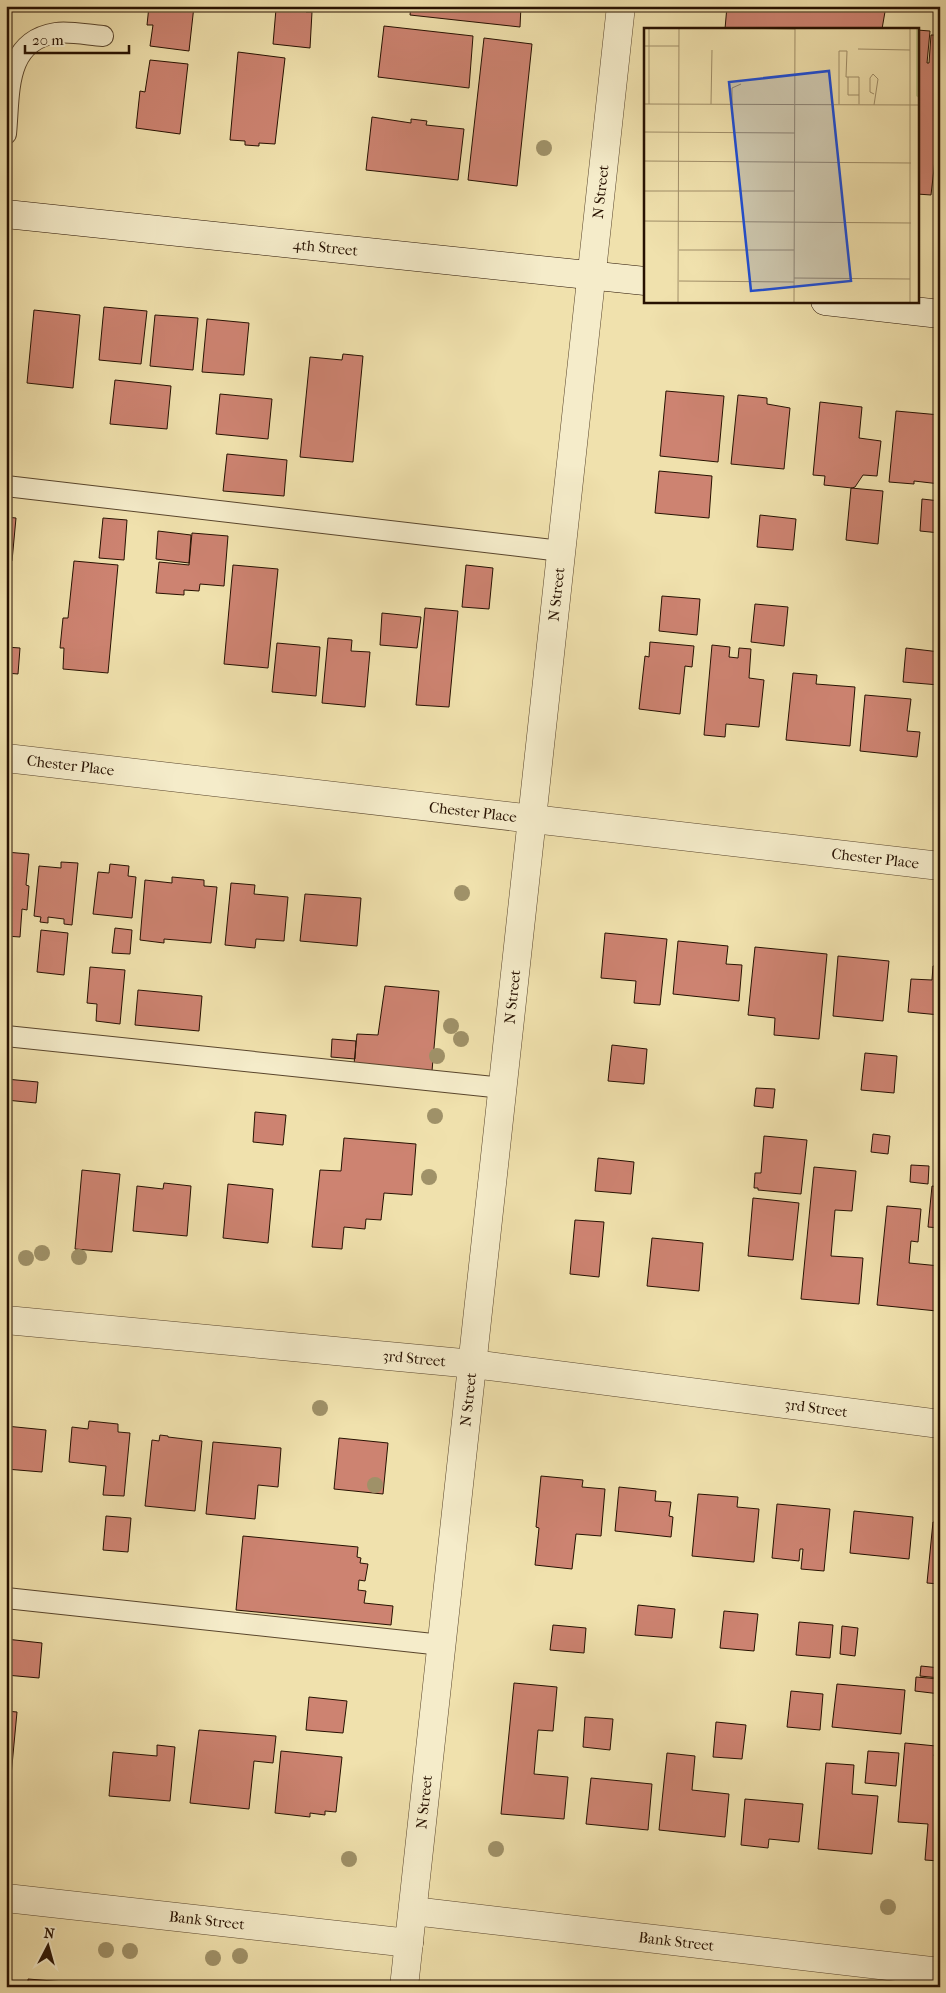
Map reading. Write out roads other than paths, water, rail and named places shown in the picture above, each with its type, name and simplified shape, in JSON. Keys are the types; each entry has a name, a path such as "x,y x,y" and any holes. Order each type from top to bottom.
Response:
{"street":[{"name":"N Street","path":"404,1987 621,6"},
{"name":"4th Street","path":"6,214 644,281"},
{"path":"834,302 940,314"},
{"name":"Chester Place","path":"6,758 940,866"},
{"name":"3rd Street","path":"6,1320 473,1364 940,1424"},
{"name":"Bank Street","path":"6,1898 409,1943"},
{"name":"Bank Street","path":"413,1911 940,1972"}],"lane":[{"path":"6,134 12,75 17,57 23,49 37,39 56,33 103,36"},
{"path":"6,486 562,551"},
{"path":"6,1036 503,1088"},
{"path":"6,1598 442,1645"}]}
